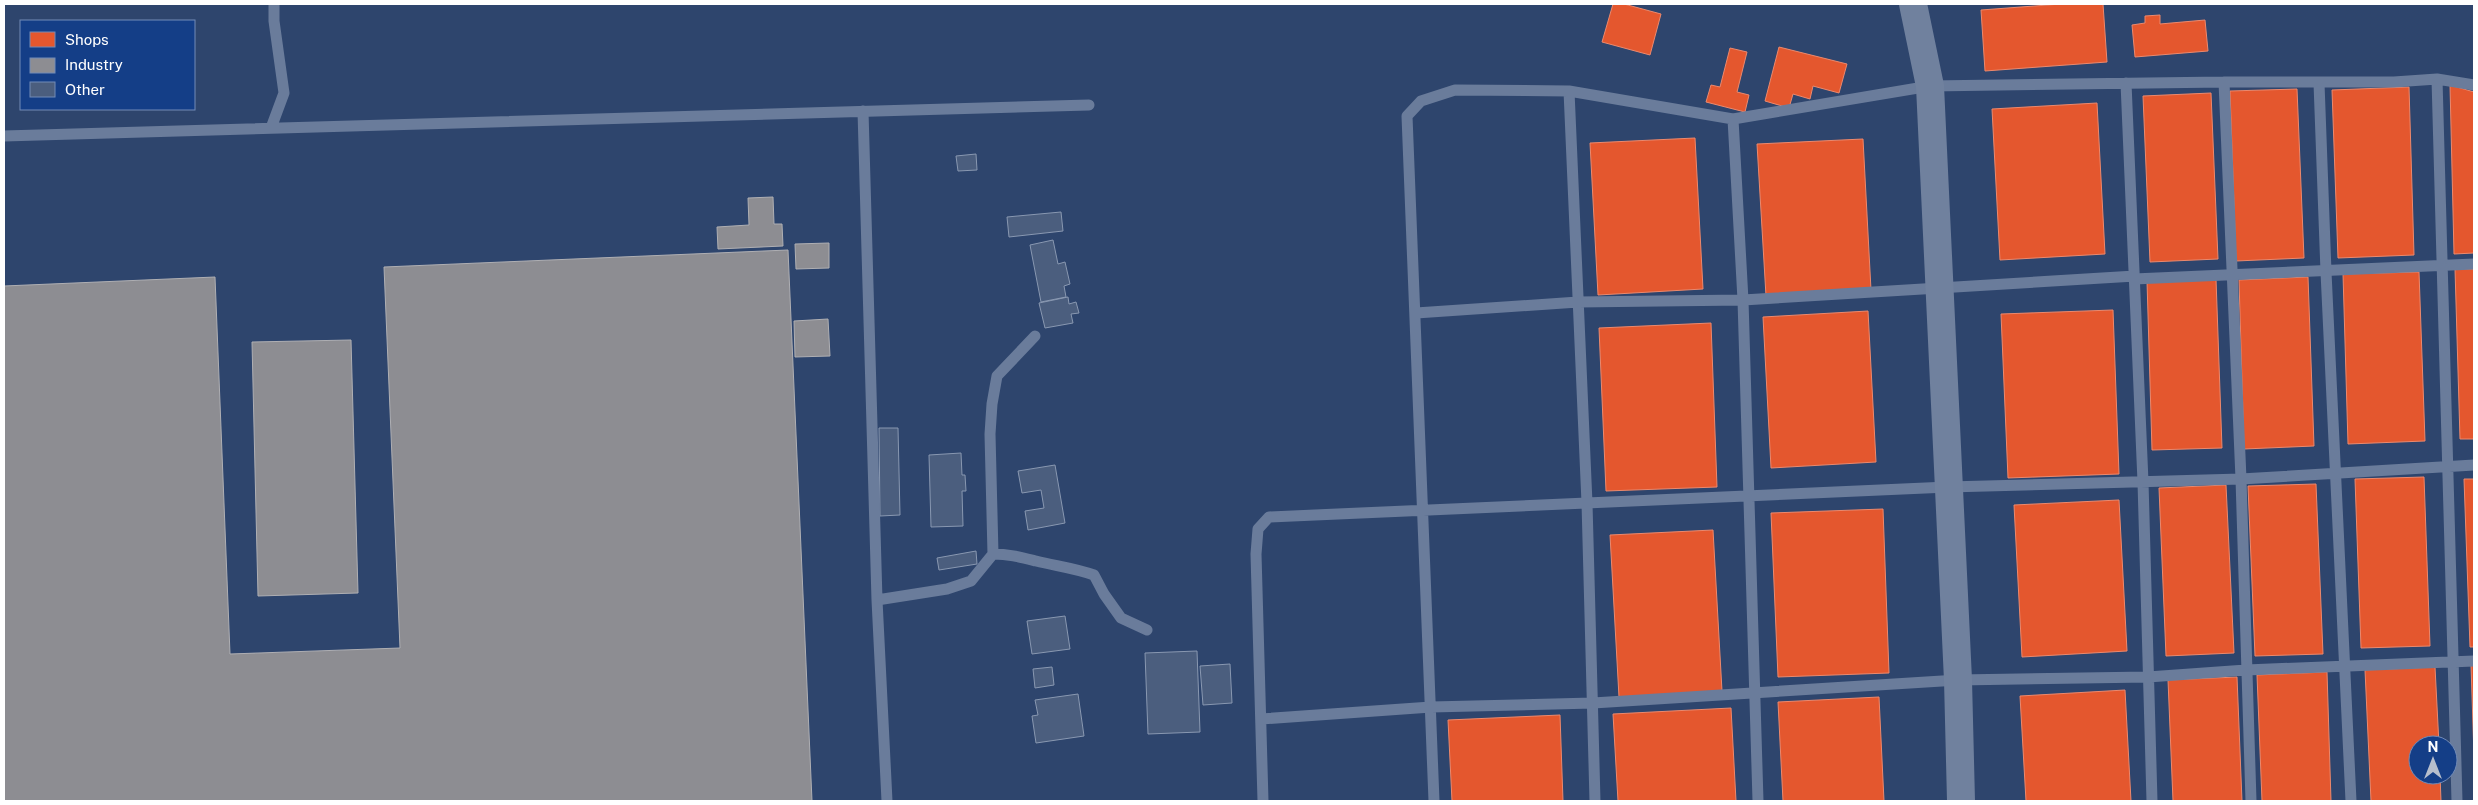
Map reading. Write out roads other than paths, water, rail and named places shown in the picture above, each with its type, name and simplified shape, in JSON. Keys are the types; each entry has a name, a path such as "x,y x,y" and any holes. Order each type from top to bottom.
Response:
{"street":[{"path":"1913,4 1930,86 1958,680 1961,801"},
{"path":"1921,46 1935,4"}],"lane":[{"path":"271,128 284,93 274,21 274,4"},
{"path":"2437,79 2457,801"},
{"path":"1434,801 1421,510 1416,313 1407,116 1421,101 1455,90 1569,90 1733,119 1930,86 2224,82 2319,84 2437,79 2474,85"},
{"path":"2224,82 2231,275 2242,479 2251,801"},
{"path":"2126,84 2143,482 2152,801"},
{"path":"2319,84 2351,801"},
{"path":"1569,90 1587,503 1595,801"},
{"path":"4,136 1089,105"},
{"path":"863,111 877,600 887,801"},
{"path":"1733,119 1743,300 1758,801"},
{"path":"1416,313 1578,302 1743,300 2135,277 2326,272 2443,264 2474,264"},
{"path":"877,600 947,589 971,581 993,554 990,434 992,404 997,376 1035,336"},
{"path":"1263,801 1256,554 1258,529 1269,517 1948,487 2242,479 2474,465"},
{"path":"993,554 1014,554 1036,561 1074,568 1094,575 1104,594 1121,618 1147,630"},
{"path":"1261,719 1431,707 1592,702 1958,680 2148,677 2246,670 2474,661"}]}
